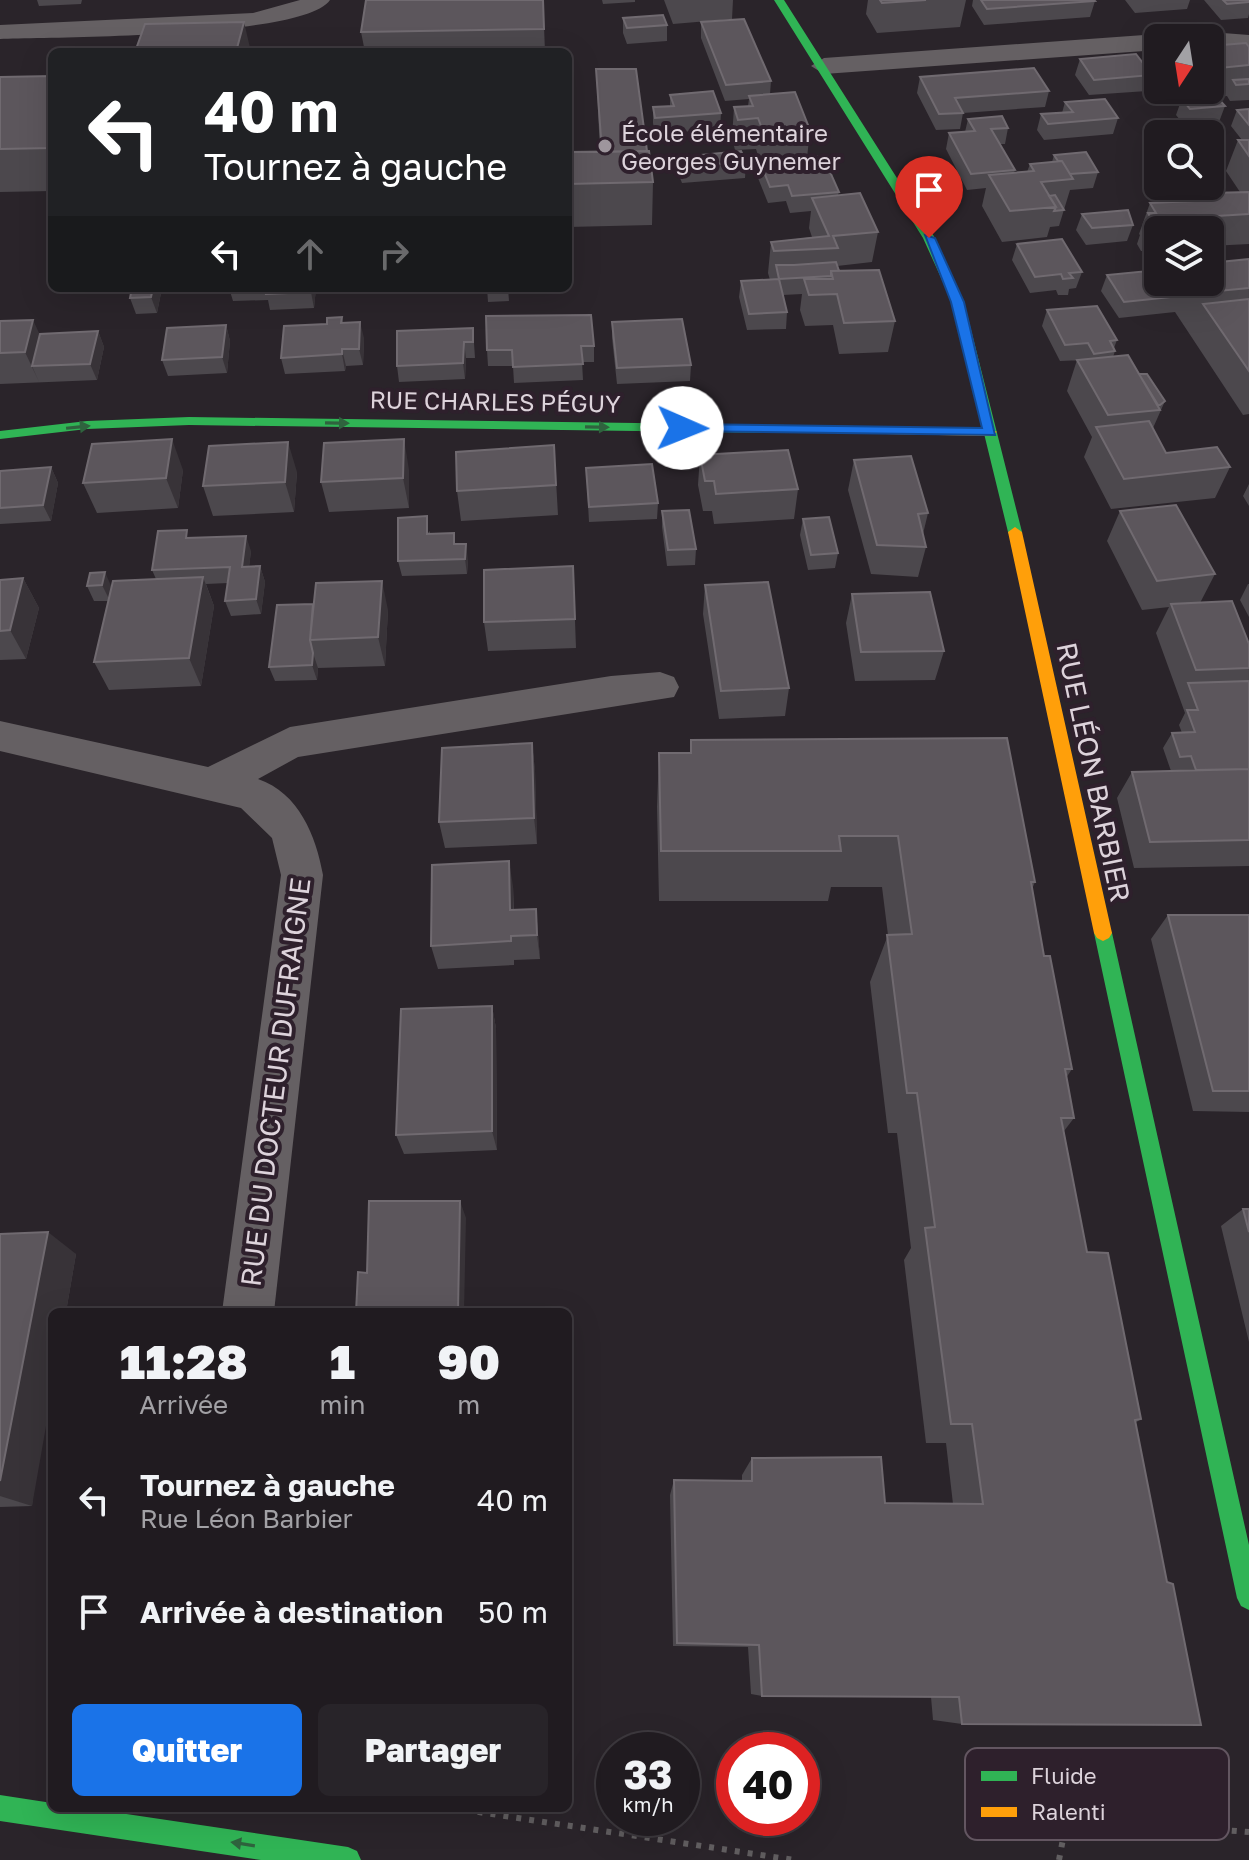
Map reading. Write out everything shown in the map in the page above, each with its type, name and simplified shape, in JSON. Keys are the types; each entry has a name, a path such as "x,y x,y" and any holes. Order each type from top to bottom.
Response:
{"street":[{"path":"7,25 253,20 297,11 318,0"},
{"name":"RUE LÉON BARBIER","path":"779,0 824,66 929,238 958,302 990,432 1249,1598"},
{"path":"1224,41 1249,43"},
{"path":"824,66 1144,43"},
{"name":"RUE CHARLES PÉGUY","path":"0,435 87,425 189,421 990,432"},
{"path":"215,783 290,743 611,691 660,687"},
{"name":"RUE DU DOCTEUR DUFRAIGNE","path":"0,736 215,783 253,794 284,818 296,846 302,875 248,1308"},
{"path":"0,1808 48,1811"},
{"path":"58,1812 173,1820 348,1860"}],"path":[{"path":"478,1812 794,1860"},
{"path":"1229,1831 1249,1832"},
{"path":"1059,1860 1063,1840"}],"building":[{"path":"366,0 543,0 544,29 361,32"},
{"path":"880,0 926,0 882,3"},
{"path":"981,0 1094,0 1095,1 987,9"},
{"path":"1223,0 1249,0 1249,2 1227,4"},
{"path":"663,15 667,25 627,28 623,18"},
{"path":"744,19 771,81 726,85 701,22"},
{"path":"244,22 237,48 136,48 145,24"},
{"path":"1246,43 1249,47 1249,65 1224,68 1224,45"},
{"path":"1136,54 1144,64 1144,76 1094,80 1080,59"},
{"path":"1034,68 1049,91 955,98 963,113 939,114 920,77"},
{"path":"596,69 636,69 647,151 602,152"},
{"path":"48,76 48,148 0,149 0,77"},
{"path":"1249,79 1249,84 1236,85 1233,80"},
{"path":"713,91 721,113 655,118 653,107 674,106 670,95"},
{"path":"795,92 810,130 764,134 758,118 738,120 734,107 753,106 749,96"},
{"path":"1105,99 1118,118 1048,124 1041,114 1073,112 1065,102"},
{"path":"1186,104 1225,106 1190,109"},
{"path":"1249,109 1249,125 1237,110"},
{"path":"1002,116 1008,128 991,129 1015,170 971,174 949,133 975,131 968,119"},
{"path":"1238,140 1249,140 1249,156"},
{"path":"649,151 653,182 572,184 572,152"},
{"path":"741,151 746,162 683,167 679,157"},
{"path":"1086,152 1098,172 1070,174 1054,155"},
{"path":"823,156 839,192 792,196 788,185 770,187 760,162"},
{"path":"1062,161 1073,179 1041,182 1056,207 1010,211 989,175 1034,171 1030,164"},
{"path":"1249,192 1249,214 1150,216 1148,213 1156,213 1150,203 1224,200 1224,193"},
{"path":"860,193 878,232 833,236 838,248 774,251 771,242 829,236 812,198"},
{"path":"1055,195 1064,210 1054,211 1056,207 1049,196"},
{"path":"1128,210 1133,225 1092,228 1082,214"},
{"path":"1062,239 1082,272 1069,273 1073,278 1063,279 1061,274 1035,277 1017,244"},
{"path":"1249,259 1249,288 1224,290 1224,262"},
{"path":"836,262 839,271 831,271 831,276 779,279 776,265 794,265"},
{"path":"879,270 895,321 844,323 837,294 809,295 804,279 833,279 831,271"},
{"path":"1144,271 1144,296 1181,296 1124,302 1107,275"},
{"path":"779,279 787,312 749,314 741,281"},
{"path":"131,292 152,292 151,297 130,298"},
{"path":"266,292 311,292 266,294"},
{"path":"1249,299 1249,371 1203,304"},
{"path":"1097,306 1117,340 1110,341 1115,351 1094,354 1088,343 1065,345 1047,310"},
{"path":"591,315 594,346 581,346 583,364 513,367 512,350 487,350 486,316"},
{"path":"342,317 341,323 360,322 359,349 342,349 342,354 281,358 284,326 327,324 327,318"},
{"path":"682,319 691,365 617,368 612,322"},
{"path":"33,320 25,352 0,353 0,321"},
{"path":"226,325 222,357 162,360 167,328"},
{"path":"473,328 473,342 464,342 463,363 397,366 397,331"},
{"path":"98,331 90,364 32,366 40,334"},
{"path":"1128,355 1160,410 1108,415 1077,360"},
{"path":"1139,374 1147,374 1165,401 1158,405"},
{"path":"1149,421 1166,453 1217,447 1230,467 1124,479 1096,427"},
{"path":"172,439 166,478 83,483 92,444"},
{"path":"404,439 403,478 321,482 324,443"},
{"path":"288,442 285,482 203,486 209,446"},
{"path":"554,445 556,485 457,491 456,452"},
{"path":"788,450 798,489 716,494 714,481 705,481 700,455"},
{"path":"911,456 928,513 918,514 926,547 877,545 854,460"},
{"path":"652,464 658,503 589,507 586,468"},
{"path":"51,467 43,505 0,508 0,471"},
{"path":"1176,505 1215,574 1157,581 1120,511"},
{"path":"689,510 696,549 668,550 662,511"},
{"path":"427,516 427,534 454,533 454,544 466,544 465,559 398,561 398,518"},
{"path":"829,517 838,553 811,555 803,519"},
{"path":"187,530 186,538 246,536 242,567 260,566 256,599 225,601 230,567 152,570 158,531"},
{"path":"573,566 575,619 484,622 484,570"},
{"path":"105,572 102,585 87,586 90,573"},
{"path":"203,577 189,658 94,662 113,581"},
{"path":"23,578 10,630 0,631 0,580"},
{"path":"382,581 378,637 310,640 316,583"},
{"path":"768,582 789,688 721,691 705,585"},
{"path":"930,592 944,651 861,652 852,594"},
{"path":"1232,601 1249,644 1249,668 1196,670 1171,604"},
{"path":"313,604 310,640 312,665 269,667 277,605"},
{"path":"1249,681 1249,769 1196,770 1191,756 1180,757 1172,733 1195,732 1187,710 1198,710 1188,683"},
{"path":"1007,738 1035,882 1031,882 1044,956 1050,956 1072,1069 1065,1069 1074,1118 1061,1118 1087,1252 1108,1253 1141,1419 1135,1420 1167,1582 1173,1584 1201,1725 962,1724 959,1697 762,1696 759,1645 677,1643 674,1480 752,1481 752,1458 881,1457 885,1503 983,1504 972,1424 951,1424 925,1228 935,1227 917,1093 907,1093 887,935 912,934 898,836 839,836 841,851 661,851 659,753 691,753 691,740"},
{"path":"532,743 534,818 439,822 442,748"},
{"path":"1249,769 1249,840 1150,842 1132,772"},
{"path":"509,861 510,910 536,909 537,935 511,936 511,941 431,946 432,865"},
{"path":"1168,915 1249,915 1249,1091 1213,1091"},
{"path":"492,1006 492,1131 396,1135 401,1009"},
{"path":"369,1201 460,1201 458,1308 356,1308 358,1272 367,1273"},
{"path":"1243,1209 1249,1209 1249,1232"},
{"path":"48,1232 0,1481 0,1234"}],"traffic: fast":[{"path":"779,0 929,238 958,302 1015,532"},
{"path":"0,435 87,425 189,421 787,429"},
{"path":"1103,933 1249,1598"},
{"path":"0,1808 348,1860"}],"traffic: slow":[{"path":"787,429 990,432"},
{"path":"1015,532 1103,933"}],"place":[{"name":"École élémentaire Georges Guynemer","path":"605,146"}],"route":[{"path":"682,428 990,432 958,302 929,238"}]}
